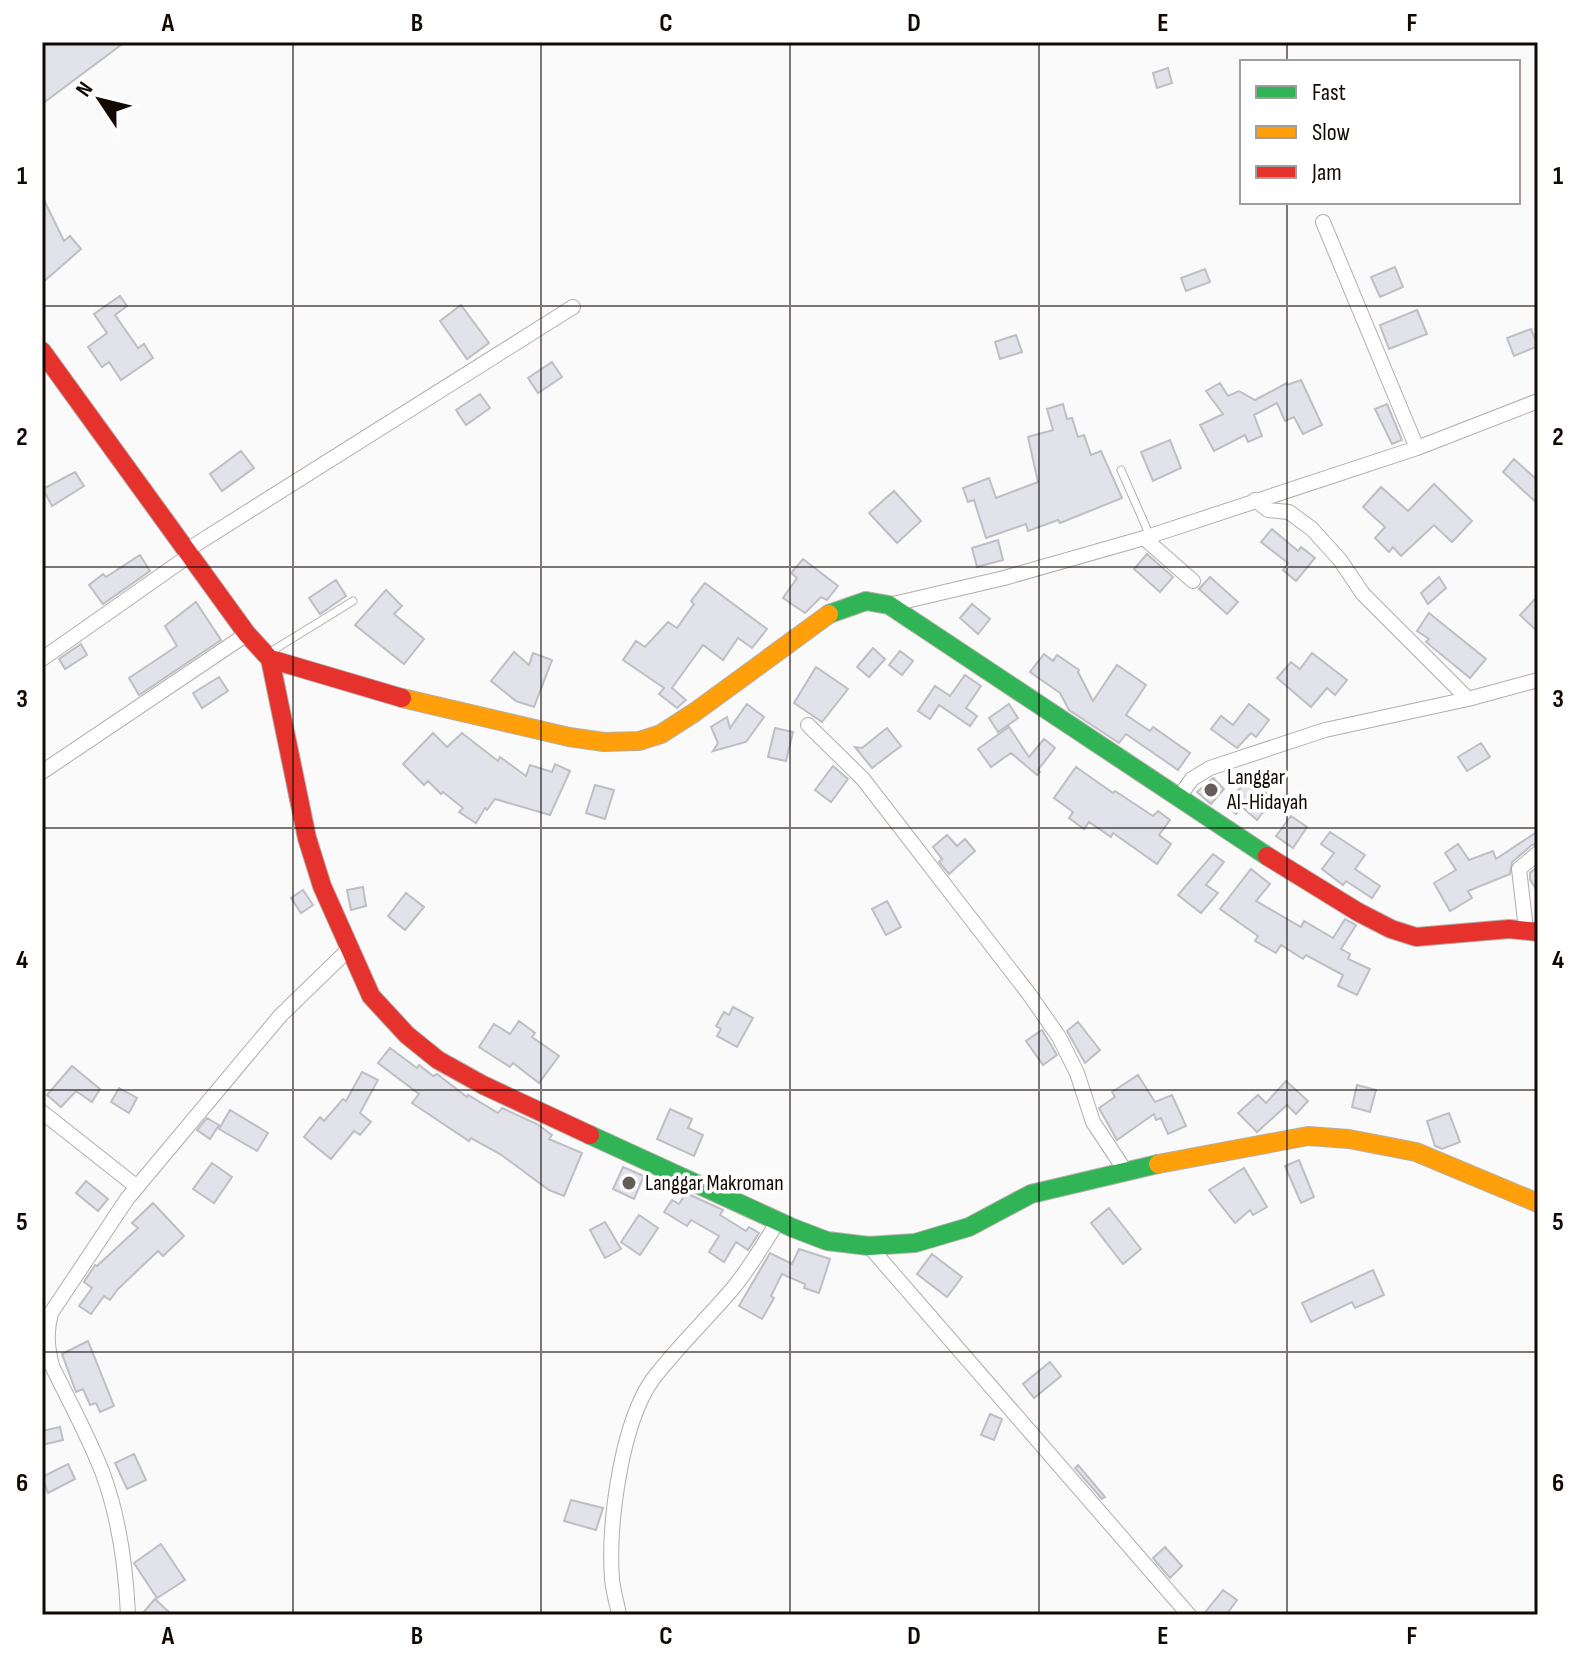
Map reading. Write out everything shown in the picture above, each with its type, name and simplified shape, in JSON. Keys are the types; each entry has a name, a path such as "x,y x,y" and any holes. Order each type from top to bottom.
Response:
{"street":[{"path":"1323,222 1417,448"},
{"path":"42,659 188,552 573,307"},
{"path":"42,351 247,634 268,657 387,695 523,727 604,742 639,741 661,734 823,616 852,604 866,601 889,605 1004,578 1147,537 1417,448 1538,401"},
{"path":"1255,500 1268,510 1289,512 1312,529 1340,560 1363,594 1468,699"},
{"path":"1147,537 1193,581"},
{"path":"889,605 1258,851 1358,912 1404,935 1433,937 1532,931 1519,869 1538,853"},
{"path":"42,772 247,634"},
{"path":"268,657 307,838 322,886 371,996 407,1035 438,1060 483,1085 778,1221 827,1241 869,1246 915,1243 969,1227 1031,1194 1273,1142 1326,1136 1416,1152 1538,1203"},
{"path":"1179,797 1192,779 1210,768 1325,730 1468,699 1538,680"},
{"path":"808,725 863,779 1029,994 1059,1037 1077,1073 1093,1122 1126,1172"},
{"path":"128,1615 114,1508 102,1470 52,1366 46,1332 51,1313 137,1187 280,1016 349,949"},
{"path":"42,1112 137,1187"},
{"path":"619,1615 612,1579 618,1482 624,1447 636,1412 651,1381 733,1287 756,1258 778,1221"},
{"path":"869,1246 1189,1615"}],"lane":[{"path":"1121,470 1147,537"},
{"path":"268,657 353,601"}],"building":[{"path":"42,42 125,42 42,104"},
{"path":"1168,68 1172,83 1157,88 1153,73"},
{"path":"42,196 64,241 70,236 81,249 42,283"},
{"path":"1395,267 1403,287 1380,297 1371,277"},
{"path":"1205,269 1210,282 1186,291 1181,278"},
{"path":"120,296 127,306 115,315 138,348 144,344 153,358 121,380 109,362 102,367 88,347 107,333 94,314"},
{"path":"461,305 489,343 467,359 440,321"},
{"path":"1417,310 1427,334 1389,349 1380,325"},
{"path":"1531,329 1538,346 1514,356 1507,338"},
{"path":"1016,335 1022,352 1000,359 995,342"},
{"path":"552,362 562,377 538,393 528,378"},
{"path":"1301,380 1322,425 1303,434 1294,417 1285,421 1277,403 1254,415 1262,436 1248,442 1245,435 1214,451 1200,425 1223,414 1206,391 1220,383 1228,396 1239,391 1255,400 1287,383"},
{"path":"480,394 490,408 466,425 456,410"},
{"path":"1063,404 1067,419 1072,418 1078,437 1084,435 1091,455 1101,451 1122,498 1060,523 1058,520 1028,531 1026,524 986,538 974,500 968,502 963,488 989,478 996,498 1038,482 1028,437 1053,430 1047,409"},
{"path":"1387,404 1402,440 1392,444 1375,409"},
{"path":"1170,440 1181,468 1153,481 1141,452"},
{"path":"241,451 254,468 222,491 210,474"},
{"path":"1514,459 1538,481 1538,504 1503,472"},
{"path":"75,472 84,486 52,506 43,489"},
{"path":"1434,484 1472,521 1452,542 1434,525 1401,556 1393,547 1389,552 1375,538 1385,527 1363,507 1381,487 1408,511"},
{"path":"894,491 921,521 897,543 869,513"},
{"path":"1272,529 1298,551 1301,547 1315,558 1296,581 1283,570 1288,563 1261,542"},
{"path":"998,540 1003,560 977,567 972,548"},
{"path":"1147,554 1173,577 1160,592 1134,569"},
{"path":"140,555 150,571 103,604 89,585"},
{"path":"803,559 838,586 827,600 821,597 805,613 783,598 797,578 791,573"},
{"path":"1210,577 1238,602 1227,614 1199,589"},
{"path":"1439,577 1446,588 1428,604 1421,593"},
{"path":"336,580 346,596 320,614 309,598"},
{"path":"705,583 767,629 752,648 738,638 723,660 703,645 672,688 686,700 677,708 659,694 664,688 623,660 636,641 645,647 668,622 677,628"},
{"path":"386,590 402,606 394,614 424,639 404,664 355,625"},
{"path":"1538,596 1538,632 1520,615"},
{"path":"196,602 221,640 139,695 129,678 177,646 165,626"},
{"path":"972,604 990,619 978,634 960,618"},
{"path":"1429,613 1486,659 1470,678 1417,631"},
{"path":"81,644 87,655 65,669 59,659"},
{"path":"873,648 885,659 869,677 857,667"},
{"path":"900,651 913,661 902,675 889,665"},
{"path":"514,652 529,665 533,653 552,660 534,707 516,701 491,681"},
{"path":"1312,653 1347,680 1335,695 1327,688 1311,707 1277,678 1291,662 1300,669"},
{"path":"1044,654 1053,661 1057,655 1079,670 1093,701 1117,665 1146,685 1126,715 1150,731 1153,727 1190,753 1178,770 1126,734 1119,743 1069,710 1060,693 1030,672"},
{"path":"816,667 848,689 822,722 794,703"},
{"path":"965,675 981,686 966,708 977,716 970,726 939,705 930,719 918,711 935,686 950,696"},
{"path":"219,677 228,691 202,708 193,693"},
{"path":"747,704 764,717 746,742 713,751 718,743 711,727 727,717 730,728"},
{"path":"1009,704 1018,718 998,732 989,718"},
{"path":"1249,704 1269,720 1256,737 1251,733 1237,748 1211,729 1221,716 1233,725"},
{"path":"1009,727 1029,757 1044,739 1055,748 1037,775 1011,753 991,767 978,749"},
{"path":"775,728 793,732 786,761 768,757"},
{"path":"887,728 901,746 872,768 855,747 862,748"},
{"path":"433,733 447,747 462,733 498,761 500,757 526,776 530,765 552,772 555,764 570,771 550,815 495,799 476,823 459,812 463,808 428,781 424,785 403,764"},
{"path":"1481,743 1490,757 1467,771 1458,757"},
{"path":"833,766 848,779 831,802 815,790"},
{"path":"1076,767 1153,816 1158,811 1170,820 1159,835 1171,844 1157,864 1113,833 1111,837 1089,822 1084,829 1069,818 1073,812 1054,798"},
{"name":"Langgar Al-Hidayah","path":"1213,778 1224,789 1211,804 1197,792"},
{"path":"1246,781 1259,791 1261,788 1273,799 1257,820 1242,807 1236,814 1226,805"},
{"path":"595,785 614,790 605,819 586,813"},
{"path":"1291,816 1307,827 1293,848 1276,836"},
{"path":"1538,831 1538,843 1512,862 1510,874 1468,891 1472,898 1450,911 1434,883 1456,870 1445,853 1458,844 1469,860 1493,851 1496,859"},
{"path":"1330,832 1365,855 1355,869 1380,886 1372,898 1346,881 1343,885 1322,869 1334,853 1321,844"},
{"path":"947,835 957,846 965,839 975,851 949,874 939,862 942,859 933,847"},
{"path":"1213,854 1224,862 1206,885 1218,893 1201,913 1178,895"},
{"path":"1538,866 1538,892 1530,880 1530,873"},
{"path":"1251,869 1270,884 1256,901 1301,927 1304,921 1333,938 1345,919 1356,925 1341,949 1350,954 1348,959 1370,969 1357,995 1338,986 1343,975 1306,955 1303,959 1281,945 1276,953 1255,941 1258,936 1220,909"},
{"path":"363,887 366,906 351,910 347,890"},
{"path":"303,890 313,905 301,913 291,898"},
{"path":"406,893 424,907 405,930 388,916"},
{"path":"887,901 901,927 886,935 872,909"},
{"path":"733,1007 753,1018 737,1047 717,1036 721,1029 716,1026 724,1012 729,1015"},
{"path":"519,1021 535,1033 532,1037 559,1056 539,1083 513,1063 510,1067 479,1047 494,1024 510,1034"},
{"path":"1078,1022 1100,1050 1085,1063 1067,1031"},
{"path":"1042,1030 1057,1055 1043,1065 1026,1041"},
{"path":"390,1048 417,1068 419,1065 433,1076 437,1074 467,1097 498,1113 502,1108 537,1124 552,1135 549,1139 582,1153 564,1196 549,1190 500,1154 471,1138 469,1141 412,1103 419,1094 378,1063"},
{"path":"72,1066 100,1089 92,1102 76,1091 61,1107 47,1095"},
{"path":"362,1072 378,1080 360,1113 371,1122 360,1135 354,1131 331,1159 304,1137 320,1117 324,1121 343,1099 346,1101"},
{"path":"1138,1075 1155,1102 1172,1095 1186,1126 1168,1134 1161,1118 1156,1120 1154,1114 1117,1140 1099,1108 1115,1097 1112,1092"},
{"path":"1286,1081 1308,1101 1296,1114 1287,1105 1257,1132 1238,1113 1258,1095 1266,1103"},
{"path":"1357,1085 1376,1090 1370,1112 1352,1107"},
{"path":"119,1088 137,1098 129,1113 111,1102"},
{"path":"670,1109 692,1119 688,1128 703,1135 694,1156 657,1139"},
{"path":"230,1110 268,1133 257,1151 219,1129"},
{"path":"1449,1113 1460,1142 1442,1149 1435,1146 1427,1121"},
{"path":"207,1118 219,1125 210,1139 197,1130"},
{"path":"1299,1160 1314,1197 1301,1203 1285,1166"},
{"path":"212,1163 232,1177 214,1203 193,1189"},
{"name":"Langgar Makroman","path":"623,1167 644,1176 634,1199 613,1189"},
{"path":"1244,1168 1267,1207 1253,1215 1250,1210 1235,1223 1209,1190"},
{"path":"86,1181 108,1199 98,1211 76,1193"},
{"path":"686,1193 723,1210 720,1215 746,1231 749,1227 759,1233 748,1250 736,1242 724,1262 709,1252 719,1236 691,1220 687,1226 664,1212 672,1200 679,1204"},
{"path":"153,1203 184,1236 163,1256 158,1251 110,1300 104,1296 91,1314 79,1306 92,1288 84,1282 95,1265 138,1228 132,1223"},
{"path":"1109,1208 1141,1249 1123,1264 1091,1223"},
{"path":"639,1215 658,1228 640,1255 621,1242"},
{"path":"605,1222 621,1249 605,1258 590,1230"},
{"path":"799,1249 830,1259 819,1293 804,1288 805,1284 782,1274 771,1296 774,1298 762,1319 739,1306 770,1253 792,1264"},
{"path":"932,1254 962,1277 947,1297 917,1274"},
{"path":"1373,1270 1384,1295 1355,1308 1352,1302 1311,1322 1302,1303"},
{"path":"88,1341 114,1406 100,1412 96,1403 90,1405 83,1389 76,1392 62,1354"},
{"path":"1050,1362 1061,1376 1034,1398 1023,1384"},
{"path":"990,1414 1002,1419 994,1440 981,1435"},
{"path":"60,1427 63,1440 42,1445 42,1431"},
{"path":"134,1454 146,1480 127,1489 115,1463"},
{"path":"68,1464 75,1479 48,1493 42,1477"},
{"path":"1078,1465 1105,1497 1102,1499 1075,1468"},
{"path":"571,1500 603,1508 596,1530 564,1521"},
{"path":"161,1544 185,1580 157,1598 134,1563"},
{"path":"1165,1547 1182,1566 1170,1578 1153,1558"},
{"path":"1223,1590 1237,1600 1226,1615 1203,1615"},
{"path":"155,1599 172,1615 141,1615"}],"traffic: fast":[{"path":"829,614 866,601 889,605 1267,856"},
{"path":"590,1135 793,1228 827,1241 869,1246 915,1243 969,1227 1031,1194 1158,1164"}],"traffic: slow":[{"path":"402,698 569,737 604,742 639,741 661,734 695,712 829,614"},
{"path":"1158,1164 1308,1136 1349,1139 1416,1152 1538,1203"}],"traffic: jam":[{"path":"42,351 247,634 270,659 402,698"},
{"path":"270,659 307,838 322,886 371,996 407,1035 438,1060 483,1085 590,1135"},
{"path":"1267,856 1358,912 1391,929 1416,937 1509,929 1538,932"}],"place":[{"name":"Langgar Al-Hidayah","path":"1211,790"},
{"name":"Langgar Makroman","path":"629,1183"}]}
